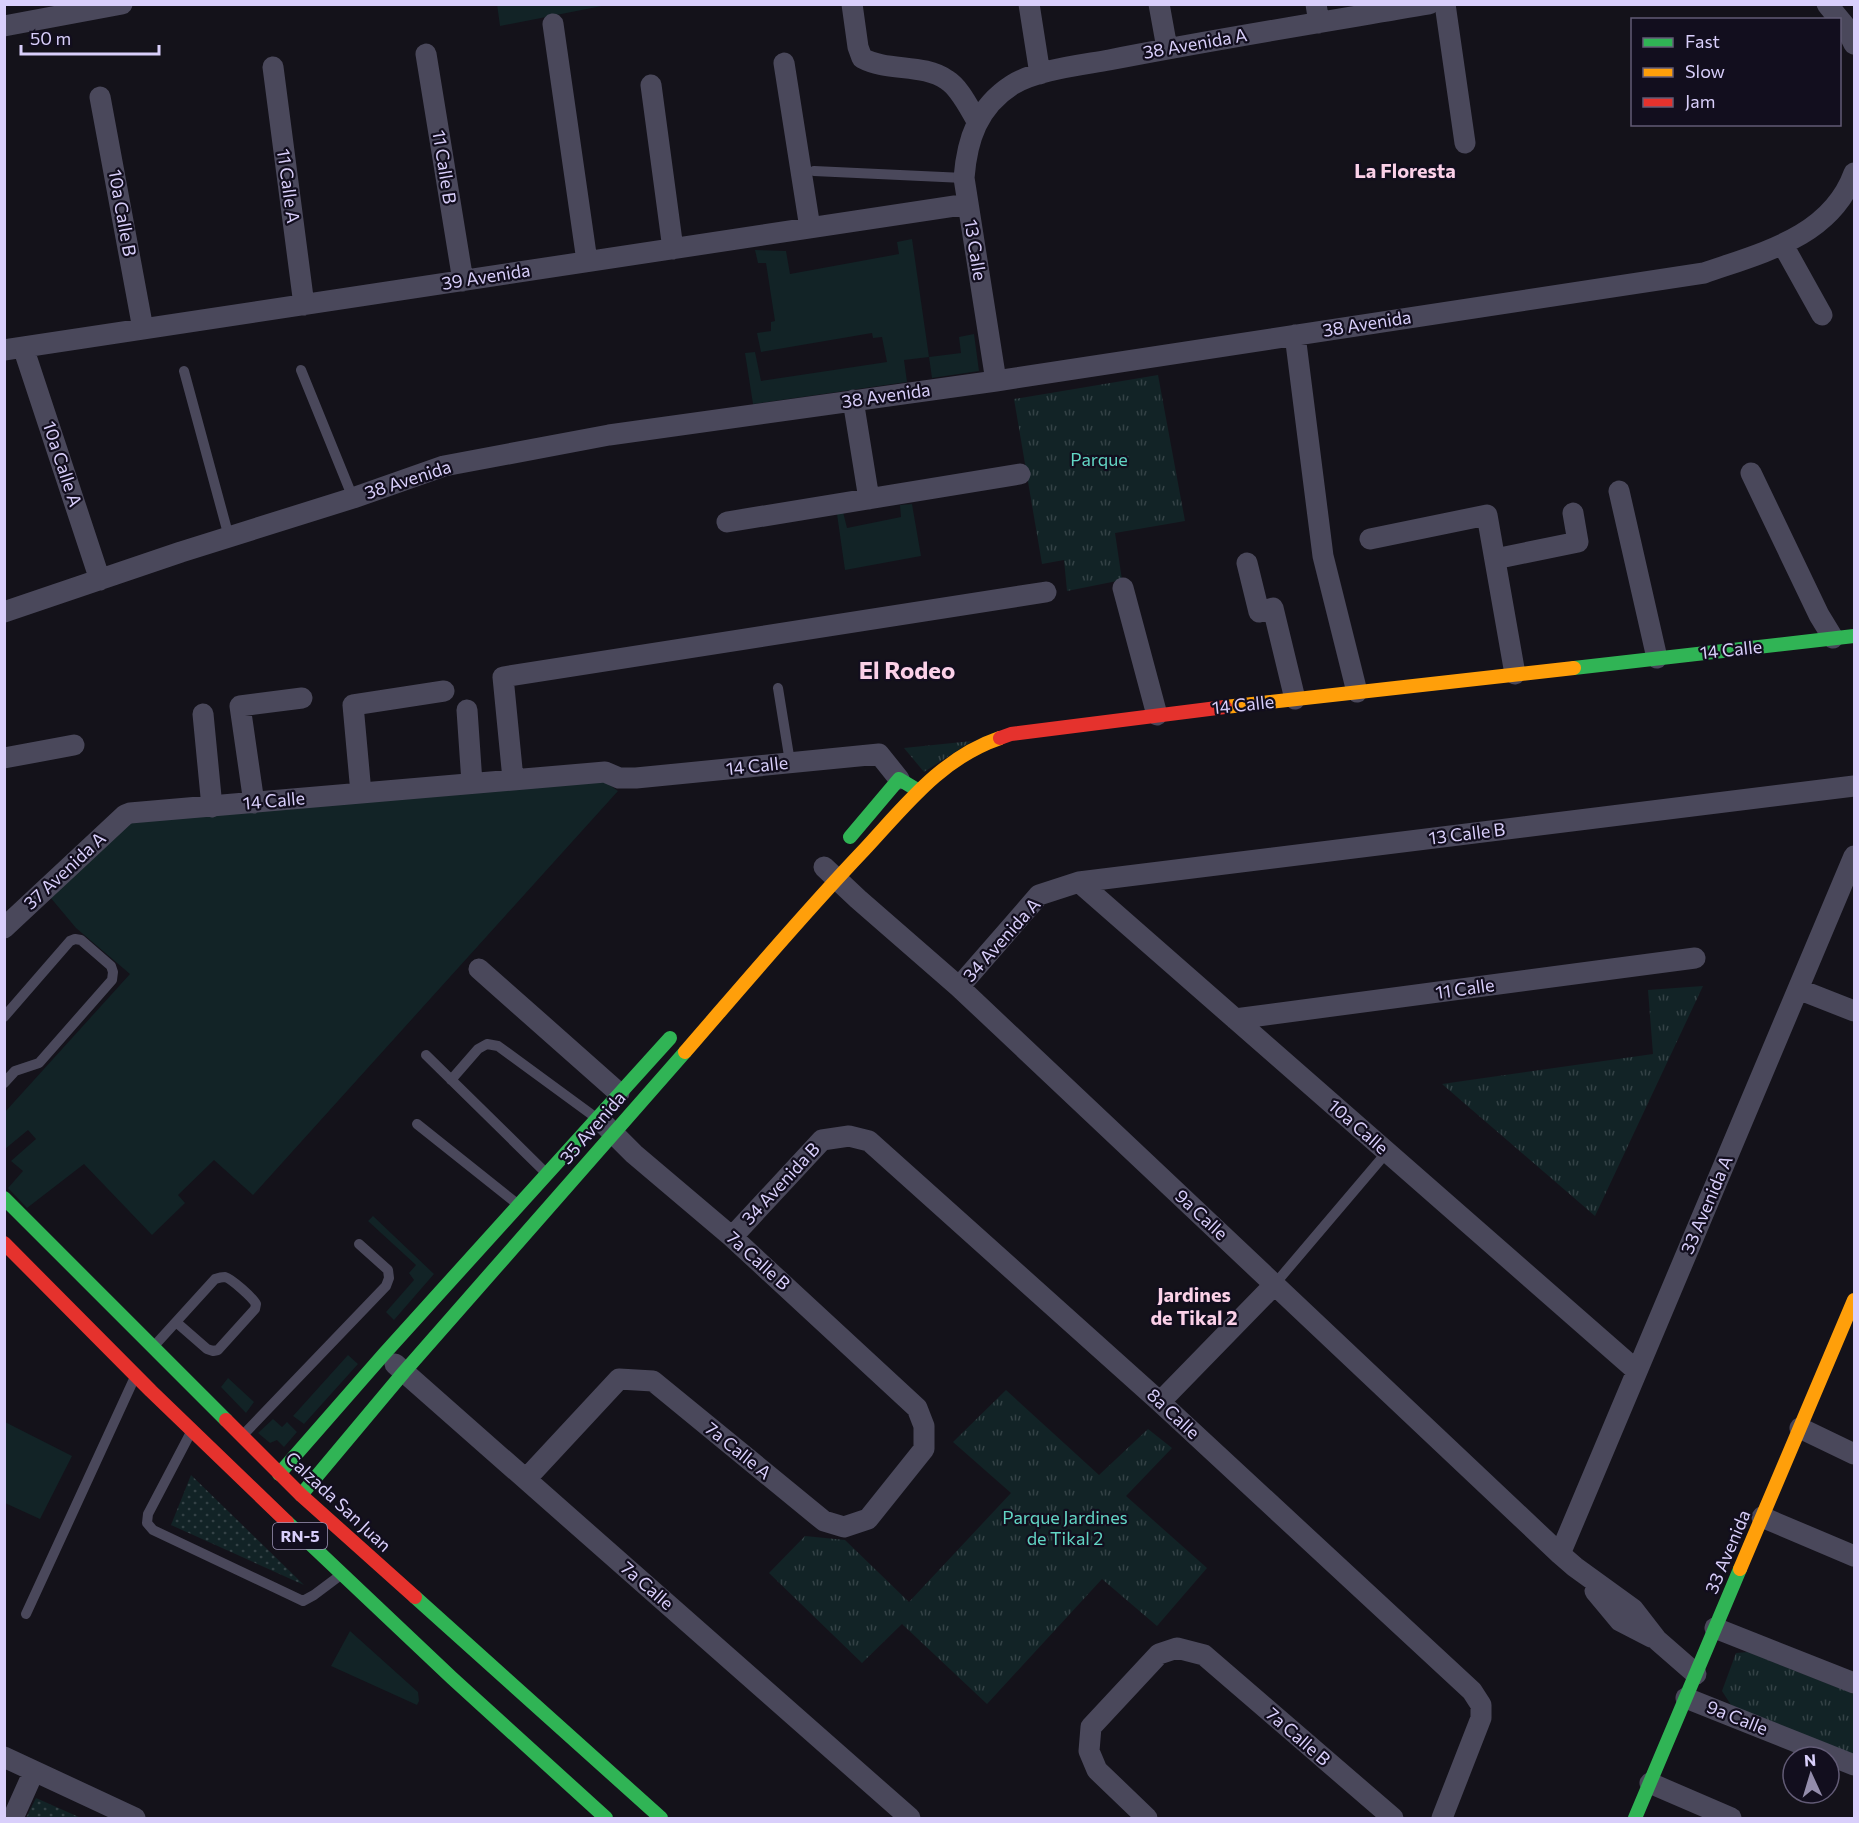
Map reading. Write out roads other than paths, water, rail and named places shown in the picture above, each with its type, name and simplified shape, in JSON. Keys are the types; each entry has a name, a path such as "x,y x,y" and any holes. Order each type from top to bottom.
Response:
{"street":[{"path":"4,26 122,4"},
{"path":"852,4 858,47 862,58 872,63 928,72 948,80 977,121"},
{"path":"1029,4 1040,74"},
{"path":"1159,4 1167,48"},
{"name":"38 Avenida A","path":"977,121 994,100 1014,84 1040,74 1317,14 1430,4"},
{"path":"1444,4 1465,143"},
{"path":"1827,4 1838,18"},
{"path":"1841,21 1854,44"},
{"path":"554,24 587,261"},
{"name":"11 Calle B","path":"426,54 463,281"},
{"path":"784,63 810,228"},
{"name":"11 Calle A","path":"273,67 304,305"},
{"path":"651,86 673,249"},
{"name":"10a Calle B","path":"100,97 143,329"},
{"name":"13 Calle","path":"977,121 966,154 964,178 996,381"},
{"name":"38 Avenida","path":"4,612 353,498 444,465 609,435 996,381 1704,273 1783,245 1811,229 1835,206 1854,173"},
{"name":"39 Avenida","path":"14,349 968,204"},
{"path":"1783,245 1822,315"},
{"path":"1295,335 1323,556 1357,692"},
{"name":"10a Calle A","path":"14,349 100,580"},
{"path":"853,400 869,499"},
{"path":"1751,473 1819,615 1833,638"},
{"path":"727,522 1020,474"},
{"path":"1618,491 1657,658"},
{"path":"1495,559 1578,542 1573,513"},
{"path":"1370,539 1487,515 1515,674"},
{"path":"1247,563 1259,612 1273,608 1295,699"},
{"path":"1124,588 1157,715"},
{"path":"513,779 504,677 1046,592"},
{"name":"14 Calle","path":"125,815 513,779 604,772 619,778 636,778 879,754 898,779 919,791 938,772 960,756 985,743 1011,734 1157,715 1854,636"},
{"path":"361,793 353,705 444,691"},
{"path":"254,803 240,706 302,698"},
{"path":"467,710 472,783"},
{"path":"203,714 212,807"},
{"path":"4,758 74,745"},
{"name":"35 Avenida","path":"301,1494 404,1372 614,1132 898,779"},
{"name":"13 Calle B","path":"1079,882 1854,786"},
{"name":"35 Avenida","path":"830,866 919,791"},
{"name":"37 Avenida A","path":"4,928 125,815"},
{"name":"33 Avenida A","path":"1568,1561 1637,1371 1854,856"},
{"name":"9a Calle","path":"830,866 858,899 959,987 1568,1561 1633,1609 1657,1640 1696,1674"},
{"name":"34 Avenida A","path":"959,987 1040,896 1079,882"},
{"name":"10a Calle","path":"1079,882 1637,1371"},
{"name":"11 Calle","path":"1235,1019 1695,958"},
{"path":"479,969 619,1093"},
{"path":"1798,989 1854,1011"},
{"name":"35 Avenida","path":"279,1474 384,1354 676,1031"},
{"name":"7a Calle B","path":"596,1118 614,1132 634,1154 732,1237 917,1408 924,1426 924,1449 867,1519 844,1527 824,1521"},
{"name":"34 Avenida B","path":"732,1237 822,1140 849,1136 869,1141"},
{"name":"8a Calle","path":"869,1141 1160,1402 1472,1691 1481,1705 1481,1718 1442,1818"},
{"name":"Calzada San Juan","path":"4,1198 279,1474 661,1818"},
{"name":"RN-5","path":"4,1243 191,1431 340,1575 606,1818"},
{"path":"1160,1402 1274,1285"},
{"name":"33 Avenida","path":"1635,1818 1800,1428 1846,1345 1854,1300"},
{"name":"7a Calle","path":"384,1354 910,1818"},
{"name":"7a Calle A","path":"526,1479 619,1379 653,1382 824,1521"},
{"path":"1800,1428 1854,1454"},
{"path":"1762,1517 1854,1556"},
{"path":"1715,1628 1854,1683"},
{"name":"7a Calle B","path":"1147,1818 1097,1770 1089,1751 1091,1727 1159,1654 1177,1648 1204,1655 1393,1818"},
{"name":"9a Calle","path":"1686,1698 1854,1765"},
{"path":"4,1757 135,1818"},
{"path":"13,1818 34,1771"},
{"path":"1650,1783 1731,1818"}],"lane":[{"path":"814,171 964,178"},
{"path":"301,370 353,498"},
{"path":"184,371 229,537"},
{"path":"778,688 790,762"},
{"path":"4,1017 75,939 81,940 111,966 112,980 39,1063 15,1071 4,1083"},
{"path":"451,1080 478,1049 487,1044 498,1046 596,1118"},
{"path":"426,1055 547,1174"},
{"path":"417,1124 519,1205"},
{"path":"1274,1285 1387,1152"},
{"path":"242,1436 386,1286 389,1278 388,1270 359,1244"},
{"path":"153,1347 176,1322 215,1280 222,1277 227,1278 254,1299 256,1304 255,1309 218,1350 207,1349 176,1322"},
{"path":"26,1614 136,1376"},
{"path":"191,1431 148,1514 147,1523 153,1530 303,1601 340,1575"}],"district":[{"name":"La Floresta","path":"1405,171"},
{"name":"El Rodeo","path":"907,671"},
{"name":"Jardines de Tikal 2","path":"1194,1306"}],"park label":[{"name":"Parque","path":"1099,460"},
{"name":"Parque Jardines de Tikal 2","path":"1065,1528"}]}
